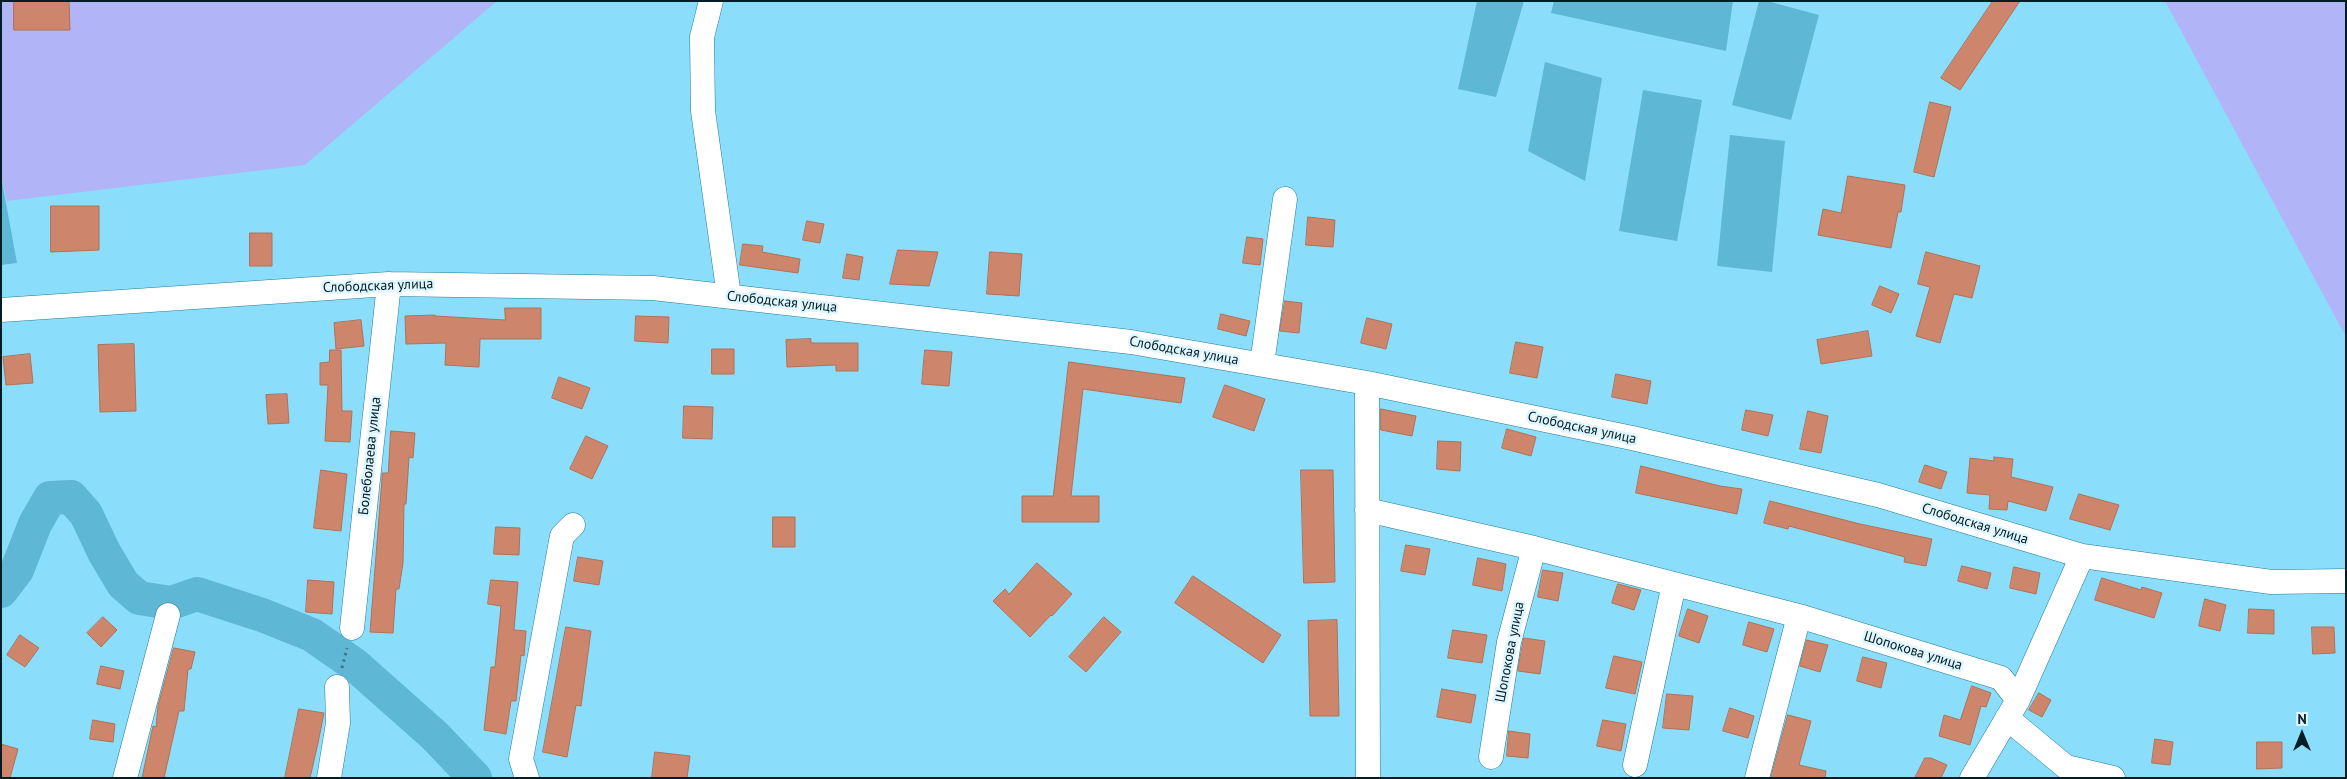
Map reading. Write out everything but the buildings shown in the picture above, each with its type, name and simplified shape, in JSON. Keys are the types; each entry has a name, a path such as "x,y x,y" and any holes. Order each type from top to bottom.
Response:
{"street":[{"path":"711,1 702,37 703,111 729,296"},
{"path":"1262,364 1285,199"},
{"name":"Слободская улица","path":"1,310 389,284 653,288 1131,342 1367,383 1632,438 1878,495 2082,556 2271,582 2346,581"},
{"name":"Болеболаева улица","path":"352,628 389,284"},
{"path":"1367,383 1368,778"},
{"name":"Шопокова улица","path":"1367,510 1534,548 1800,616 2001,678 2013,709 2066,767 2114,778"},
{"path":"527,778 521,759 562,536 573,525"},
{"name":"Шопокова улица","path":"1491,757 1509,642 1534,548"},
{"path":"1972,778 2013,709 2082,556"},
{"path":"1635,765 1674,584"},
{"path":"125,778 168,615"},
{"path":"1757,778 1800,616"},
{"path":"329,778 338,723 337,687"}],"path":[{"path":"337,687 352,628"}],"shaded area":[{"path":"1,1 497,1 305,165 7,201 1,176"},
{"path":"1477,1 1524,1 1496,97 1458,89"},
{"path":"1554,1 1733,1 1726,51 1551,13"},
{"path":"1759,1 1767,1 1819,15 1791,120 1732,105"},
{"path":"2165,1 2346,1 2346,337"},
{"path":"1545,62 1602,78 1585,181 1528,151"},
{"path":"1643,90 1702,100 1677,241 1619,231"},
{"path":"1730,135 1785,141 1772,272 1717,266"},
{"path":"1,176 17,263 1,265"}],"waterway":[{"path":"1,591 17,570 35,524 50,498 71,497 86,514 104,552 123,584 139,598 171,603 197,594 262,615 312,635 355,665 435,736 475,778"}]}
